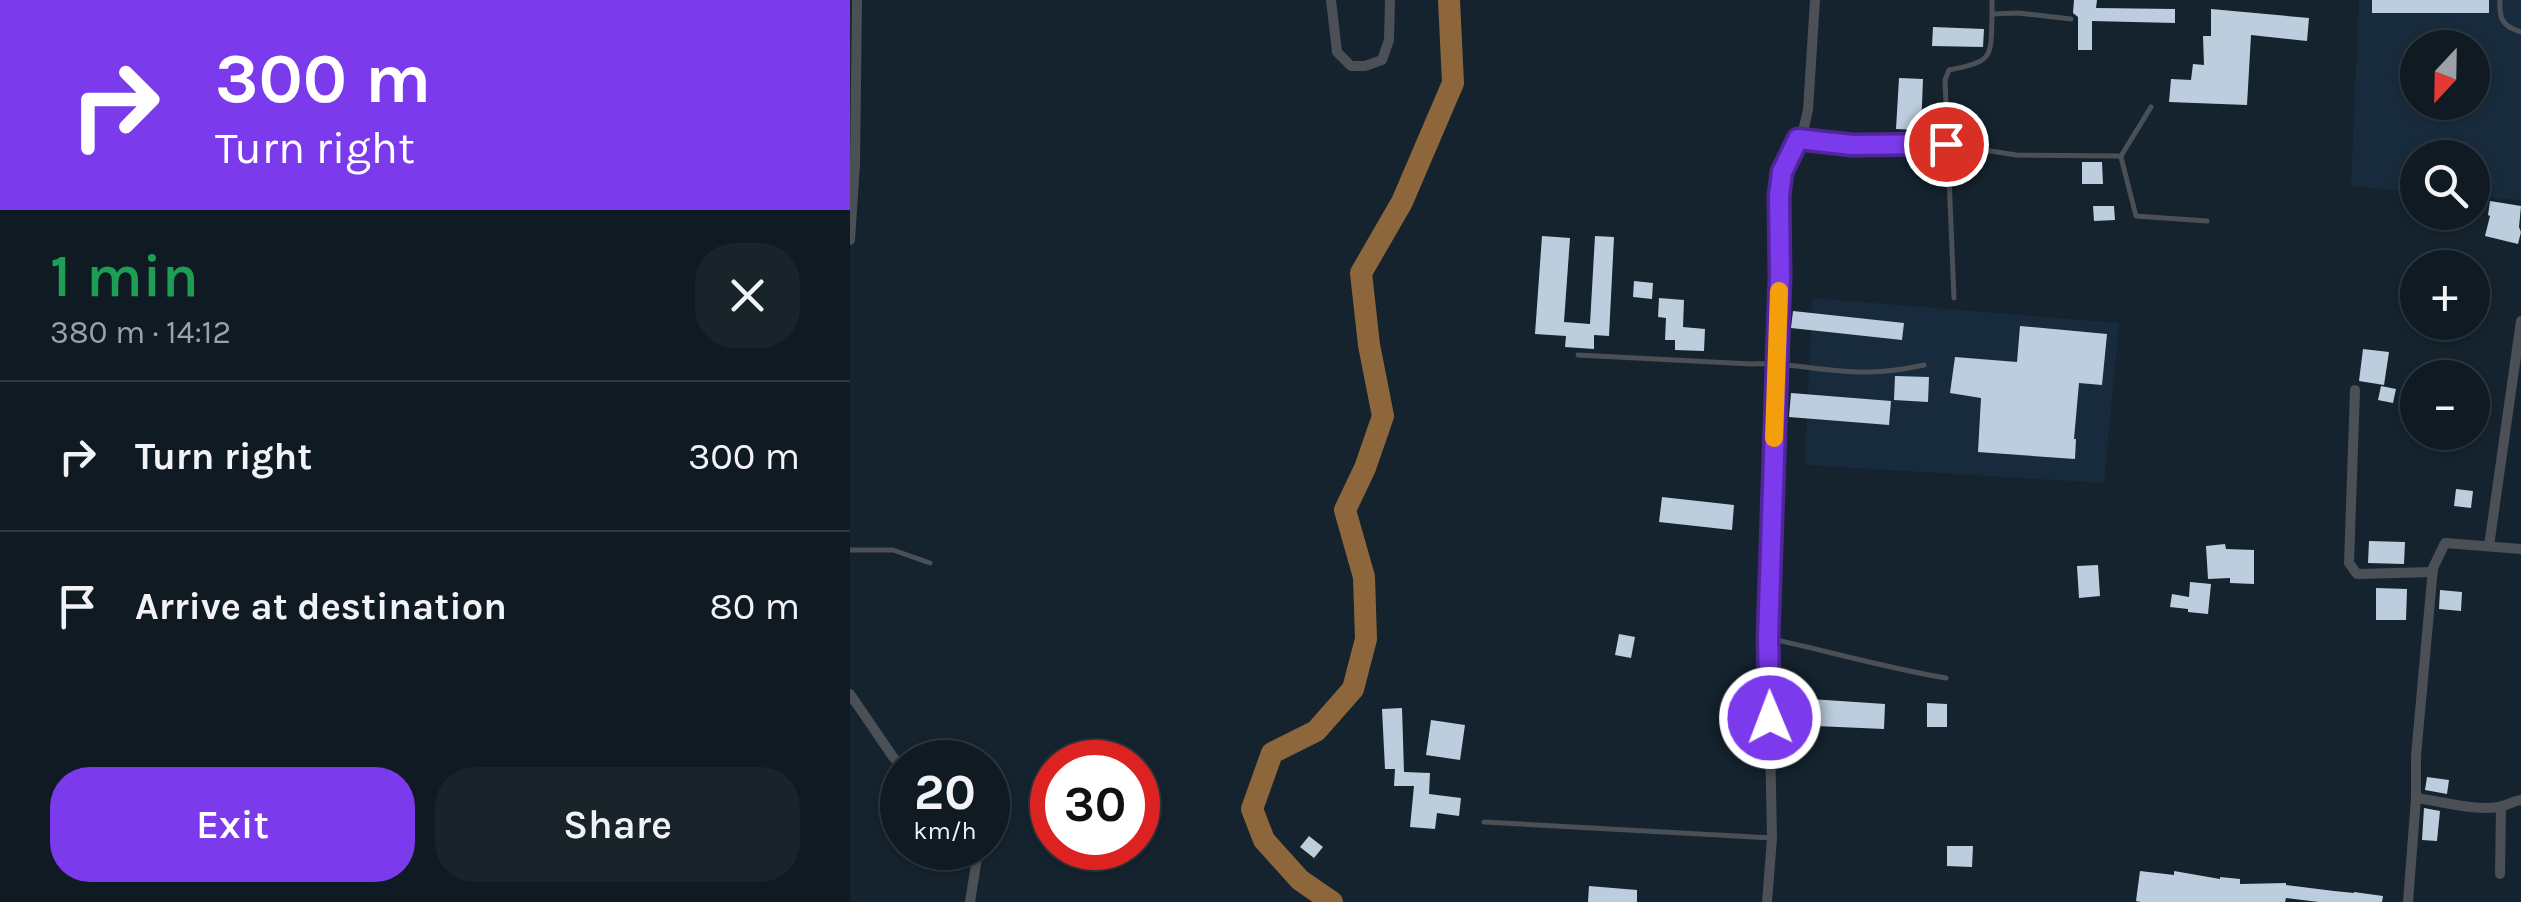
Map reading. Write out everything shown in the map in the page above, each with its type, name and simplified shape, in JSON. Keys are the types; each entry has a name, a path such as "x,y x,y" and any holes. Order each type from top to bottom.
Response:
{"street":[{"path":"850,240 857,0"},
{"path":"1331,0 1336,52 1351,66 1382,60 1390,40 1390,0"},
{"path":"1767,902 1772,838 1768,638 1779,196 1782,172 1808,110 1815,0"},
{"path":"2489,546 2521,321"},
{"path":"2356,390 2349,563 2357,574 2433,572"},
{"path":"2408,902 2416,756 2433,572 2445,543 2521,549"},
{"path":"850,694 881,740"},
{"path":"2416,798 2481,808 2502,807 2515,799 2521,800"},
{"path":"2500,874 2502,807"},
{"path":"970,902 975,870"}],"lane":[{"path":"1954,298 1945,80 1949,70 1974,65 1991,52 1992,0"},
{"path":"2500,0 2499,16 2506,26 2521,32"},
{"path":"1992,14 2070,19"},
{"path":"2151,107 2121,156 2136,216 2207,221"},
{"path":"1798,139 1852,145 1946,144 2016,155 2121,156"},
{"path":"1578,355 1776,363 1866,372 1924,365"},
{"path":"850,550 893,550 930,563"},
{"path":"1768,638 1946,678"},
{"path":"1484,822 1772,838"}],"shaded area":[{"path":"2359,0 2521,0 2521,200 2490,197 2490,140 2400,140 2400,190 2351,186"},
{"path":"1812,298 2119,323 2104,483 1805,465"}],"building":[{"path":"2074,0 2097,0 2096,8 2175,9 2175,23 2092,21 2092,50 2078,50"},
{"path":"2372,0 2489,0 2489,13 2372,13"},
{"path":"2211,9 2309,18 2307,41 2251,35 2247,105 2169,102 2171,79 2191,80 2193,64 2204,65 2203,36 2211,36"},
{"path":"1933,27 1984,29 1983,47 1932,46"},
{"path":"1899,78 1923,79 1921,130 1896,129"},
{"path":"2082,162 2102,162 2103,184 2082,184"},
{"path":"2490,201 2521,206 2518,244 2485,236 2490,230"},
{"path":"2093,206 2114,206 2115,220 2094,221"},
{"path":"1542,236 1570,238 1564,322 1590,324 1595,236 1614,237 1609,336 1594,335 1594,349 1565,347 1566,336 1535,334"},
{"path":"1634,281 1653,283 1652,299 1633,297"},
{"path":"1659,298 1684,300 1683,327 1705,329 1704,351 1675,350 1675,340 1665,340 1666,318 1658,317"},
{"path":"1793,311 1904,323 1902,340 1791,328"},
{"path":"2020,326 2107,334 2102,385 2079,383 2075,459 1978,452 1981,398 1950,393 1955,357 2017,362"},
{"path":"2363,349 2389,352 2384,385 2359,381"},
{"path":"1895,376 1929,377 1928,402 1894,400"},
{"path":"2381,386 2396,389 2393,403 2378,400"},
{"path":"1791,393 1891,401 1889,425 1789,417"},
{"path":"2456,489 2473,491 2471,508 2454,506"},
{"path":"1662,497 1734,505 1732,530 1659,522"},
{"path":"2369,541 2405,542 2404,564 2368,563"},
{"path":"2225,544 2226,549 2254,550 2254,584 2230,583 2230,578 2208,579 2206,546"},
{"path":"2098,565 2100,596 2079,598 2077,566"},
{"path":"2190,582 2211,584 2208,614 2170,607 2172,594 2189,597"},
{"path":"2376,588 2407,589 2406,620 2376,620"},
{"path":"2440,590 2462,592 2461,611 2439,609"},
{"path":"1619,634 1635,637 1631,658 1615,655"},
{"path":"1796,698 1885,704 1884,729 1793,725"},
{"path":"1927,703 1947,704 1947,727 1927,727"},
{"path":"1402,708 1404,772 1430,773 1429,794 1461,798 1459,816 1437,813 1435,829 1410,827 1414,786 1394,786 1395,769 1385,769 1382,709"},
{"path":"1431,720 1465,725 1460,760 1426,755"},
{"path":"2427,777 2449,780 2447,794 2425,790"},
{"path":"2424,808 2440,811 2437,841 2422,840"},
{"path":"1309,836 1323,847 1314,858 1300,847"},
{"path":"1947,846 1973,846 1972,867 1947,866"},
{"path":"2140,871 2174,875 2174,871 2240,879 2240,884 2286,883 2383,896 2382,902 2286,898 2285,902 2141,902 2136,901"},
{"path":"1589,886 1637,890 1637,902 1588,902"}],"waterway":[{"path":"1332,902 1300,880 1264,840 1252,809 1272,753 1316,731 1353,689 1366,639 1364,577 1345,510 1383,416 1369,345 1361,273 1402,202 1453,83 1449,0"}],"slow traffic":[{"path":"1774,438 1779,291"}],"route":[{"path":"1770,718 1768,638 1782,172 1798,139 1852,145 1946,144"}]}
